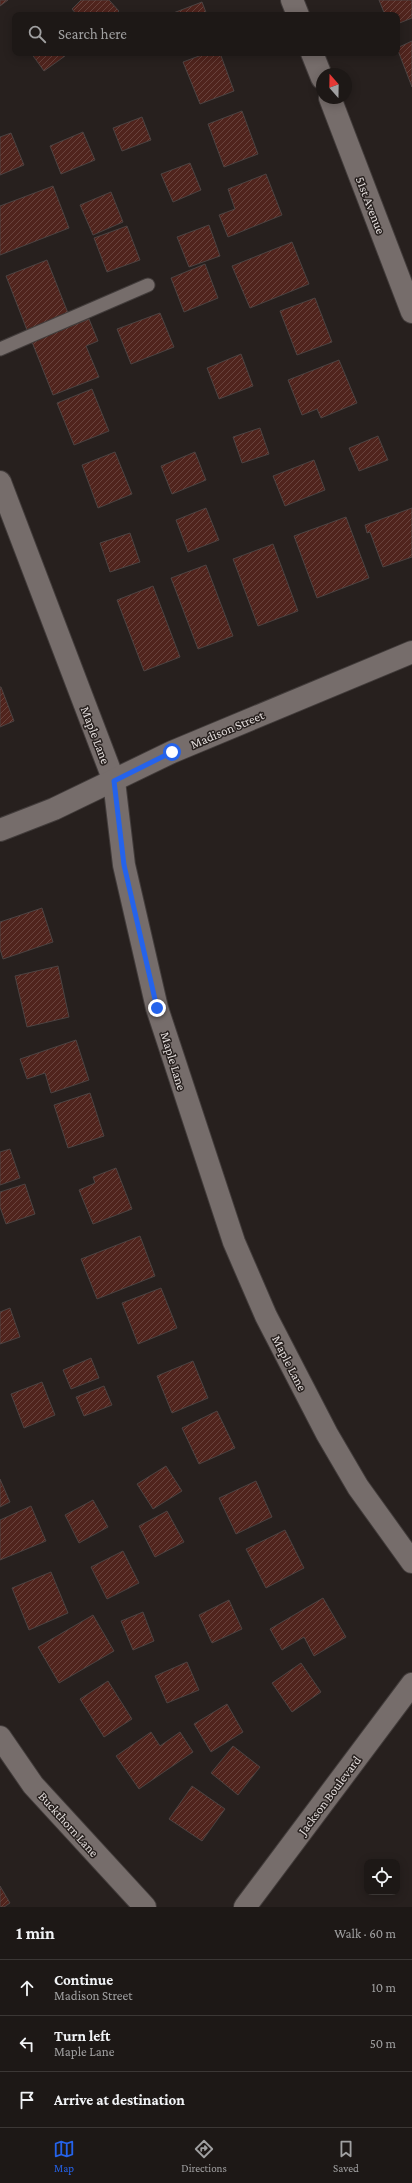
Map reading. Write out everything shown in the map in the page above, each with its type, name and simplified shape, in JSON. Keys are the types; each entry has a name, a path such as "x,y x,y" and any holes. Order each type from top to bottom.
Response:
{"street":[{"path":"292,0 297,12"},
{"path":"313,56 318,68"},
{"name":"51st Avenue","path":"332,104 412,312"},
{"name":"Maple Lane","path":"0,482 114,781 124,865 157,1008 234,1242 266,1316 327,1434 358,1487 412,1562"},
{"name":"Madison Street","path":"0,830 54,809 172,752 412,652"},
{"name":"Jackson Boulevard","path":"245,1907 412,1684"},
{"name":"Buckthorn Lane","path":"0,1737 33,1785 145,1907"}],"lane":[{"path":"0,349 148,285"}],"building":[{"path":"0,0 8,0 0,6"},
{"path":"81,0 109,0 119,11 74,12 72,9"},
{"path":"379,0 412,0 412,18 400,23 400,12 384,12"},
{"path":"202,2 206,12 176,12"},
{"path":"412,41 412,87 400,56 400,47"},
{"path":"33,56 65,56 44,71"},
{"path":"199,56 221,56 234,91 200,104 183,62"},
{"path":"242,111 258,154 224,167 208,124"},
{"path":"142,117 151,140 122,151 113,128"},
{"path":"83,132 95,160 61,174 50,146"},
{"path":"11,133 24,165 0,175 0,137"},
{"path":"190,163 201,190 173,202 161,174"},
{"path":"266,174 282,215 228,237 219,215 235,209 228,189"},
{"path":"53,186 69,228 0,255 0,206"},
{"path":"111,192 123,222 93,235 80,205"},
{"path":"209,225 220,256 189,267 177,237"},
{"path":"127,226 140,260 107,272 94,238"},
{"path":"292,242 309,284 250,308 232,266"},
{"path":"47,260 68,313 27,330 6,276"},
{"path":"205,264 218,298 184,312 171,278"},
{"path":"315,298 332,342 297,355 280,311"},
{"path":"160,313 174,347 131,364 117,329"},
{"path":"89,319 98,341 86,346 99,377 53,395 32,342"},
{"path":"241,354 253,386 219,399 207,368"},
{"path":"339,360 357,403 321,418 317,409 302,415 288,380"},
{"path":"92,389 109,431 74,445 57,403"},
{"path":"260,428 269,454 242,463 233,437"},
{"path":"378,436 388,460 359,471 349,448"},
{"path":"115,452 132,494 98,508 82,465"},
{"path":"195,452 206,480 172,494 161,466"},
{"path":"314,460 325,490 285,506 273,476"},
{"path":"206,508 219,540 188,552 176,520"},
{"path":"412,508 412,557 383,567 370,532 367,533 365,525"},
{"path":"346,517 369,578 317,598 294,536"},
{"path":"130,533 140,562 110,572 100,543"},
{"path":"273,544 298,611 258,626 233,559"},
{"path":"206,565 233,636 198,649 171,578"},
{"path":"153,586 180,657 144,671 117,600"},
{"path":"0,687 14,721 0,727"},
{"path":"42,908 53,942 3,959 0,949 0,922"},
{"path":"58,966 69,1017 27,1027 15,976"},
{"path":"76,1040 89,1080 51,1093 45,1073 27,1079 20,1059"},
{"path":"90,1093 104,1136 68,1148 54,1105"},
{"path":"10,1149 20,1178 0,1185 0,1152"},
{"path":"116,1168 132,1209 93,1224 79,1190 95,1183 93,1177"},
{"path":"25,1184 35,1214 6,1224 0,1207 0,1192"},
{"path":"140,1236 155,1276 97,1299 81,1259"},
{"path":"161,1288 177,1328 138,1344 122,1303"},
{"path":"10,1308 20,1337 0,1344 0,1312"},
{"path":"91,1358 99,1378 71,1389 63,1370"},
{"path":"193,1361 208,1398 172,1413 157,1376"},
{"path":"42,1382 55,1415 24,1428 11,1394"},
{"path":"104,1386 112,1405 84,1416 76,1397"},
{"path":"217,1411 235,1448 199,1464 182,1428"},
{"path":"166,1466 182,1491 153,1509 137,1484"},
{"path":"0,1479 10,1502 0,1507"},
{"path":"256,1481 272,1517 236,1534 219,1498"},
{"path":"93,1500 108,1527 79,1543 65,1515"},
{"path":"31,1506 46,1541 0,1560 0,1520"},
{"path":"167,1511 184,1542 155,1557 139,1526"},
{"path":"285,1530 304,1568 266,1588 246,1549"},
{"path":"123,1551 139,1583 107,1599 91,1567"},
{"path":"51,1572 68,1613 29,1630 12,1588"},
{"path":"323,1598 346,1637 314,1656 304,1637 282,1650 270,1629"},
{"path":"229,1600 242,1629 212,1643 199,1615"},
{"path":"143,1612 154,1641 133,1650 121,1621"},
{"path":"93,1615 114,1651 59,1683 38,1647"},
{"path":"187,1662 199,1690 167,1703 155,1676"},
{"path":"301,1663 321,1692 292,1712 272,1683"},
{"path":"108,1681 132,1719 104,1737 80,1699"},
{"path":"227,1704 243,1732 211,1752 194,1724"},
{"path":"151,1732 160,1746 180,1732 193,1752 139,1789 116,1756"},
{"path":"233,1746 260,1767 238,1795 211,1773"},
{"path":"192,1786 225,1809 202,1841 169,1819"},
{"path":"0,1886 10,1903 4,1907 0,1907"}],"route":[{"path":"157,1008 124,865 114,781 172,752"}]}
